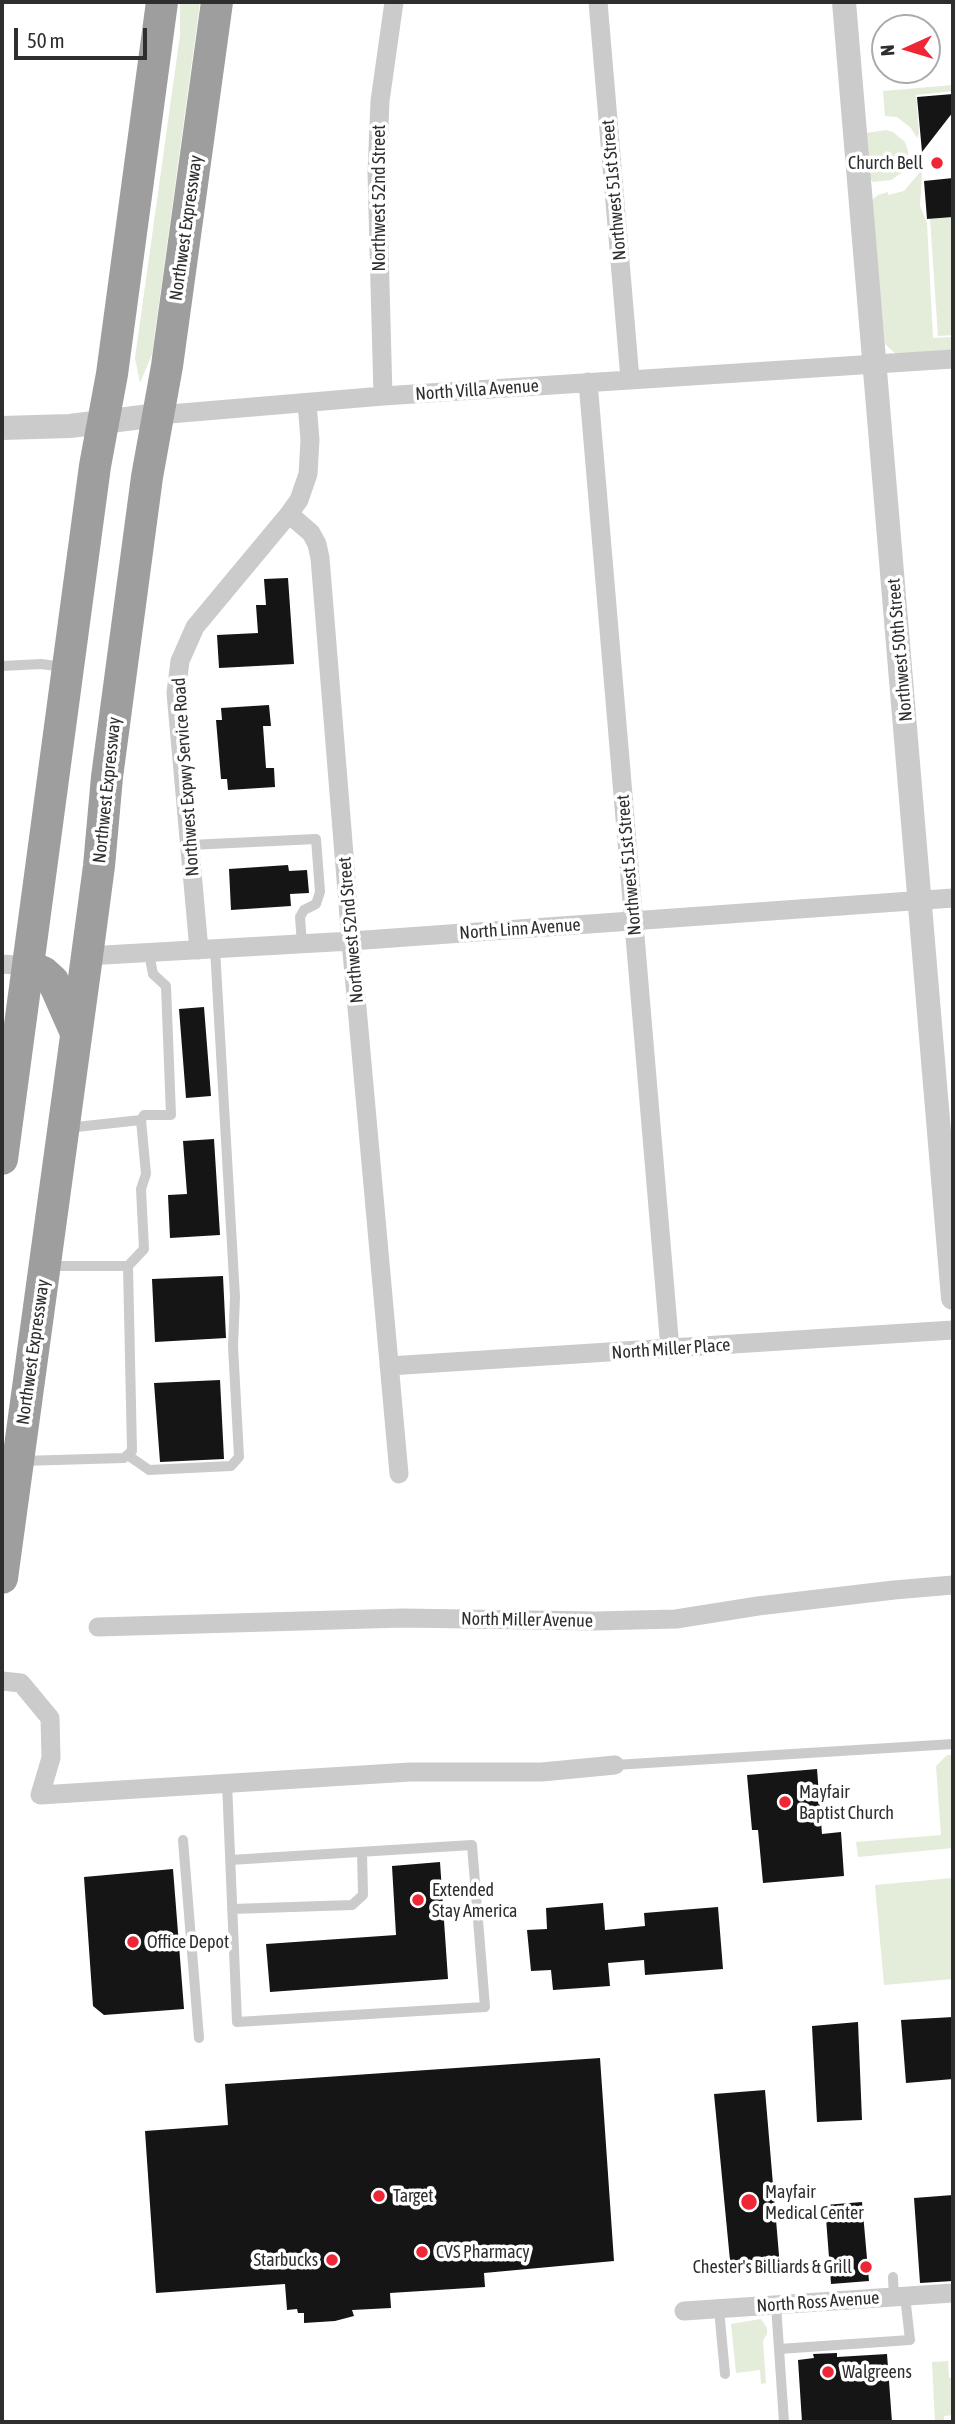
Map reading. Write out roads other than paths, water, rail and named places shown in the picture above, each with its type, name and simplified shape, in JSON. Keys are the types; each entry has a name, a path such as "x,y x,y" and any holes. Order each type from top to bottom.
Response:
{"highway":[{"path":"2,1159 15,965 68,668 95,466 112,374 162,2"},
{"name":"Northwest Expressway","path":"2,1578 87,956 110,750 147,477 167,366 217,2"},
{"path":"15,965 43,972 53,981 76,1034"}],"street":[{"name":"Northwest 52nd Street","path":"383,396 377,173 380,102 394,2"},
{"name":"Northwest 51st Street","path":"598,2 630,379"},
{"name":"Northwest 50th Street","path":"844,2 953,1298"},
{"name":"North Villa Avenue","path":"2,428 70,426 158,415 383,396 953,359"},
{"name":"Northwest 51st Street","path":"588,382 670,1349"},
{"path":"289,514 299,499 308,474 310,440 307,403"},
{"name":"Northwest 52nd Street","path":"289,514 311,533 320,558 351,942 400,1474"},
{"name":"Northwest Expwy Service Road","path":"207,949 190,845 176,693 180,661 195,627 289,514"},
{"name":"North Linn Avenue","path":"87,956 351,942 953,898"},
{"name":"North Miller Place","path":"389,1366 953,1330"},
{"name":"North Miller Avenue","path":"98,1627 403,1618 596,1621 676,1619 758,1606 953,1585"},
{"path":"2,1681 21,1683 50,1718 51,1758 40,1795 410,1772 542,1772 615,1765"},
{"name":"North Ross Avenue","path":"684,2311 953,2293"}],"lane":[{"path":"2,666 41,664 68,668"},
{"path":"190,845 316,839 320,892 316,904 304,909 300,917 302,944"},
{"path":"129,1456 149,1470 231,1466 239,1457 233,1346 235,1297 207,949"},
{"path":"18,1461 124,1458 132,1451 128,1266 144,1249 141,1189 146,1174 141,1120 144,1115 171,1115 166,986 153,975 149,953"},
{"path":"63,1129 141,1120"},
{"path":"44,1266 128,1266"},
{"path":"615,1765 953,1744"},
{"path":"227,1783 230,1860 232,1909 237,2022 485,2007 471,1845 230,1860"},
{"path":"183,1840 199,2038"},
{"path":"232,1909 352,1905 363,1895 362,1852"},
{"path":"779,2349 910,2340 893,2277"},
{"path":"776,2305 784,2422"},
{"path":"719,2309 725,2374"}],"place":[{"name":"Church Bell","path":"937,163"},
{"name":"Mayfair Baptist Church","path":"785,1802"},
{"name":"Extended Stay America","path":"418,1900"},
{"name":"Office Depot","path":"133,1942"},
{"name":"Target","path":"379,2196"},
{"name":"Mayfair Medical Center","path":"749,2202"},
{"name":"CVS Pharmacy","path":"422,2252"},
{"name":"Starbucks","path":"332,2260"},
{"name":"Chester's Billiards & Grill","path":"866,2267"},
{"name":"Walgreens","path":"828,2372"}]}
